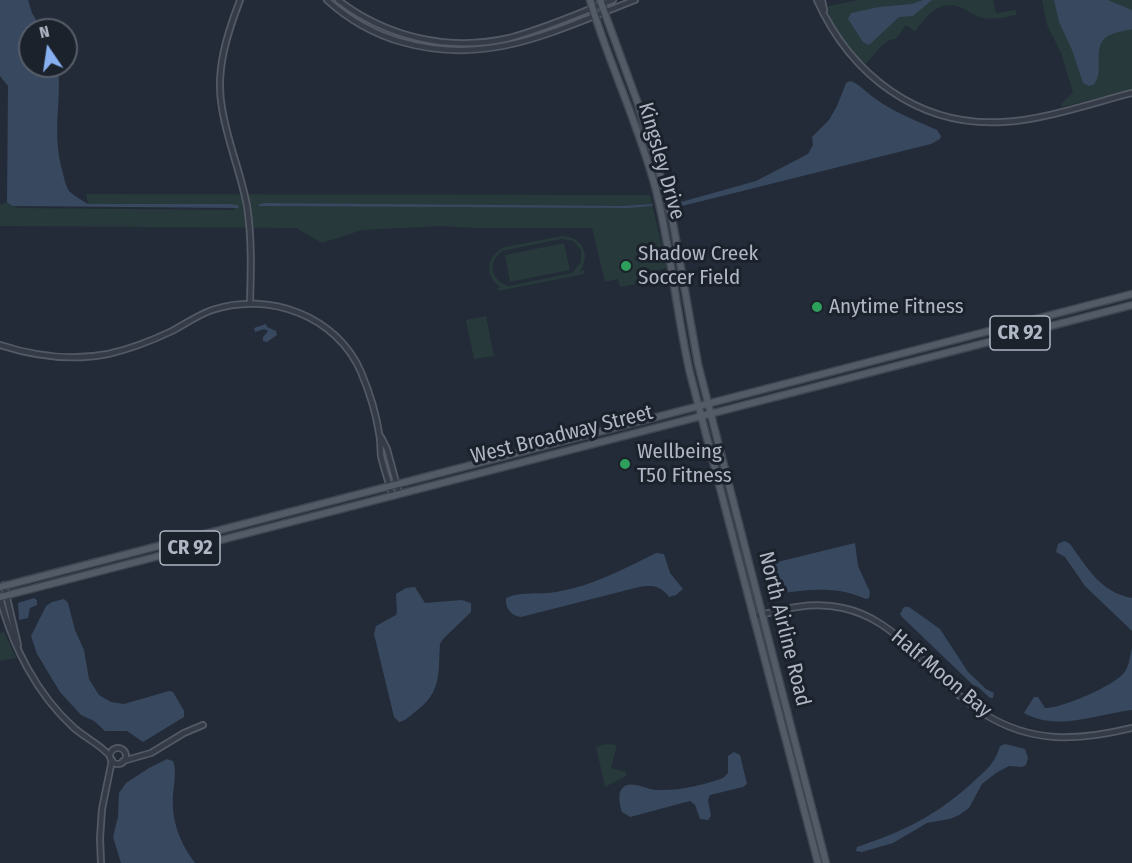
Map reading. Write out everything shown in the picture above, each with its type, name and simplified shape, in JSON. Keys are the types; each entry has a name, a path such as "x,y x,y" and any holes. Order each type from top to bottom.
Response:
{"main road":[{"name":"Kingsley Drive","path":"590,0 656,190 674,274 683,344 699,406"},
{"name":"Kingsley Drive","path":"601,2 647,130 664,188 682,273 693,342 708,404"},
{"path":"638,134 647,130"},
{"path":"656,190 664,188"},
{"path":"674,274 682,273"},
{"name":"West Broadway Street","path":"2,586 1132,294"},
{"name":"West Broadway Street","path":"2,597 1132,305"},
{"name":"North Airline Road","path":"708,404 764,614 826,863"},
{"name":"North Airline Road","path":"699,406 818,863"},
{"path":"635,433 637,425 660,416"},
{"path":"732,535 742,532"}],"street":[{"path":"242,0 236,9 224,49 220,94 224,119 247,207 250,240 250,303"},
{"path":"327,0 374,33 425,48 458,51 508,46 594,11 601,2 613,0"},
{"path":"338,0 377,25 420,39 453,43 489,42 513,37 594,11 604,12 635,0"},
{"path":"820,0 849,54 885,87 916,105 948,116 1003,122 1036,117 1132,93"},
{"path":"0,345 24,353 51,356 77,357 106,354 149,341 213,310 250,303 302,313 341,341 362,374 380,434 387,449 393,484 392,495"},
{"path":"393,484 399,494"},
{"path":"2,586 2,597 18,648 34,680 56,710 75,729 100,746 111,758 121,762 158,750 184,733 203,725"},
{"name":"Half Moon Bay","path":"753,617 793,607 817,605 844,608 873,618 894,633 982,713 1020,731 1068,738 1132,728"},
{"path":"100,746 121,749 140,756"},
{"path":"101,863 101,821 114,749"},
{"path":"110,776 121,762 125,752"}],"shaded area":[{"path":"858,0 993,0 996,13 1016,10 1016,15 987,19 956,6 940,7 926,18 915,32 905,26 896,39 883,45 864,66 840,37 825,7"},
{"path":"1042,0 1132,0 1132,89 1062,107 1061,104 1073,92 1061,53 1047,25"},
{"path":"86,194 650,195 667,268 637,275 638,284 620,287 618,279 605,282 592,228 441,226 362,230 322,243 296,228 0,226 0,205 7,202 20,208 235,210 230,204 88,204"},
{"path":"562,236 575,239 585,252 580,271 584,270 584,274 498,291 497,288 500,287 491,277 489,266 494,255 505,247","holes":["561,239 573,241 581,250 581,262 572,273 509,286 503,284 495,276 494,260 502,251"]},
{"path":"564,243 570,270 510,282 505,255"},
{"path":"486,316 494,356 474,359 466,320"},
{"path":"4,632 16,658 0,661 0,633"},
{"path":"606,744 617,745 611,768 626,772 626,776 605,787 596,747"}],"water":[{"path":"0,0 28,0 35,18 18,18 18,78 59,78 58,145 65,180 71,193 88,204 230,204 238,205 239,208 12,206 7,202 8,86 0,76"},
{"path":"932,0 913,16 899,17 869,45 863,42 848,19 851,13 879,7 912,4"},
{"path":"1054,0 1108,0 1132,10 1132,29 1108,36 1100,46 1097,80 1093,85 1083,83 1072,50 1059,22"},
{"path":"850,81 893,110 937,130 941,136 940,139 931,144 682,206 681,202 756,181 808,154 813,145 812,137 829,120 846,83"},
{"path":"265,203 622,206 653,204 652,206 628,208 259,206"},
{"path":"266,324 267,327 276,331 277,335 267,342 263,341 263,337 268,331 264,329 255,332 254,328"},
{"path":"1064,541 1069,543 1102,584 1121,595 1132,598 1132,631 1085,586 1065,557 1056,552 1058,544"},
{"path":"855,543 858,566 870,592 869,598 834,590 778,594 772,585 772,578 765,565"},
{"path":"656,553 664,554 670,573 683,589 676,595 669,597 662,590 648,586 521,617 509,611 506,598 524,594 556,592 582,586"},
{"path":"415,587 425,603 462,600 471,603 471,612 440,644 437,682 430,697 424,705 399,722 394,717 374,634 376,626 396,615 396,594 406,588"},
{"path":"34,598 37,600 37,605 30,608 28,618 19,620 18,603"},
{"path":"64,599 68,603 75,630 84,650 89,679 99,695 111,702 124,704 169,691 173,692 184,711 184,717 143,742 127,731 105,731 94,721 81,715 60,692 37,654 31,636 46,606"},
{"path":"904,607 909,607 940,629 968,672 986,689 994,693 993,698 973,685 902,617 900,614"},
{"path":"1132,647 1132,710 1064,721 1050,721 1024,713 1034,697 1038,697 1045,708 1052,707 1074,701 1109,685 1125,671"},
{"path":"1005,744 1025,749 1028,758 1026,765 1009,766 996,773 982,784 969,808 950,819 927,823 893,843 862,852 856,851 857,847 905,828 946,804 986,770 993,762 1000,746"},
{"path":"734,752 740,755 747,784 710,795 708,800 711,816 708,820 700,819 695,805 690,801 630,817 622,812 620,791 625,786 674,790 715,781 728,773 728,756"},
{"path":"167,759 173,761 175,769 173,813 175,822 181,839 195,863 121,863 113,837 118,817 119,793 126,783"}],"place":[{"name":"Shadow Creek Soccer Field","path":"626,266"},
{"name":"Anytime Fitness","path":"817,307"},
{"name":"Wellbeing T50 Fitness","path":"625,464"}]}
